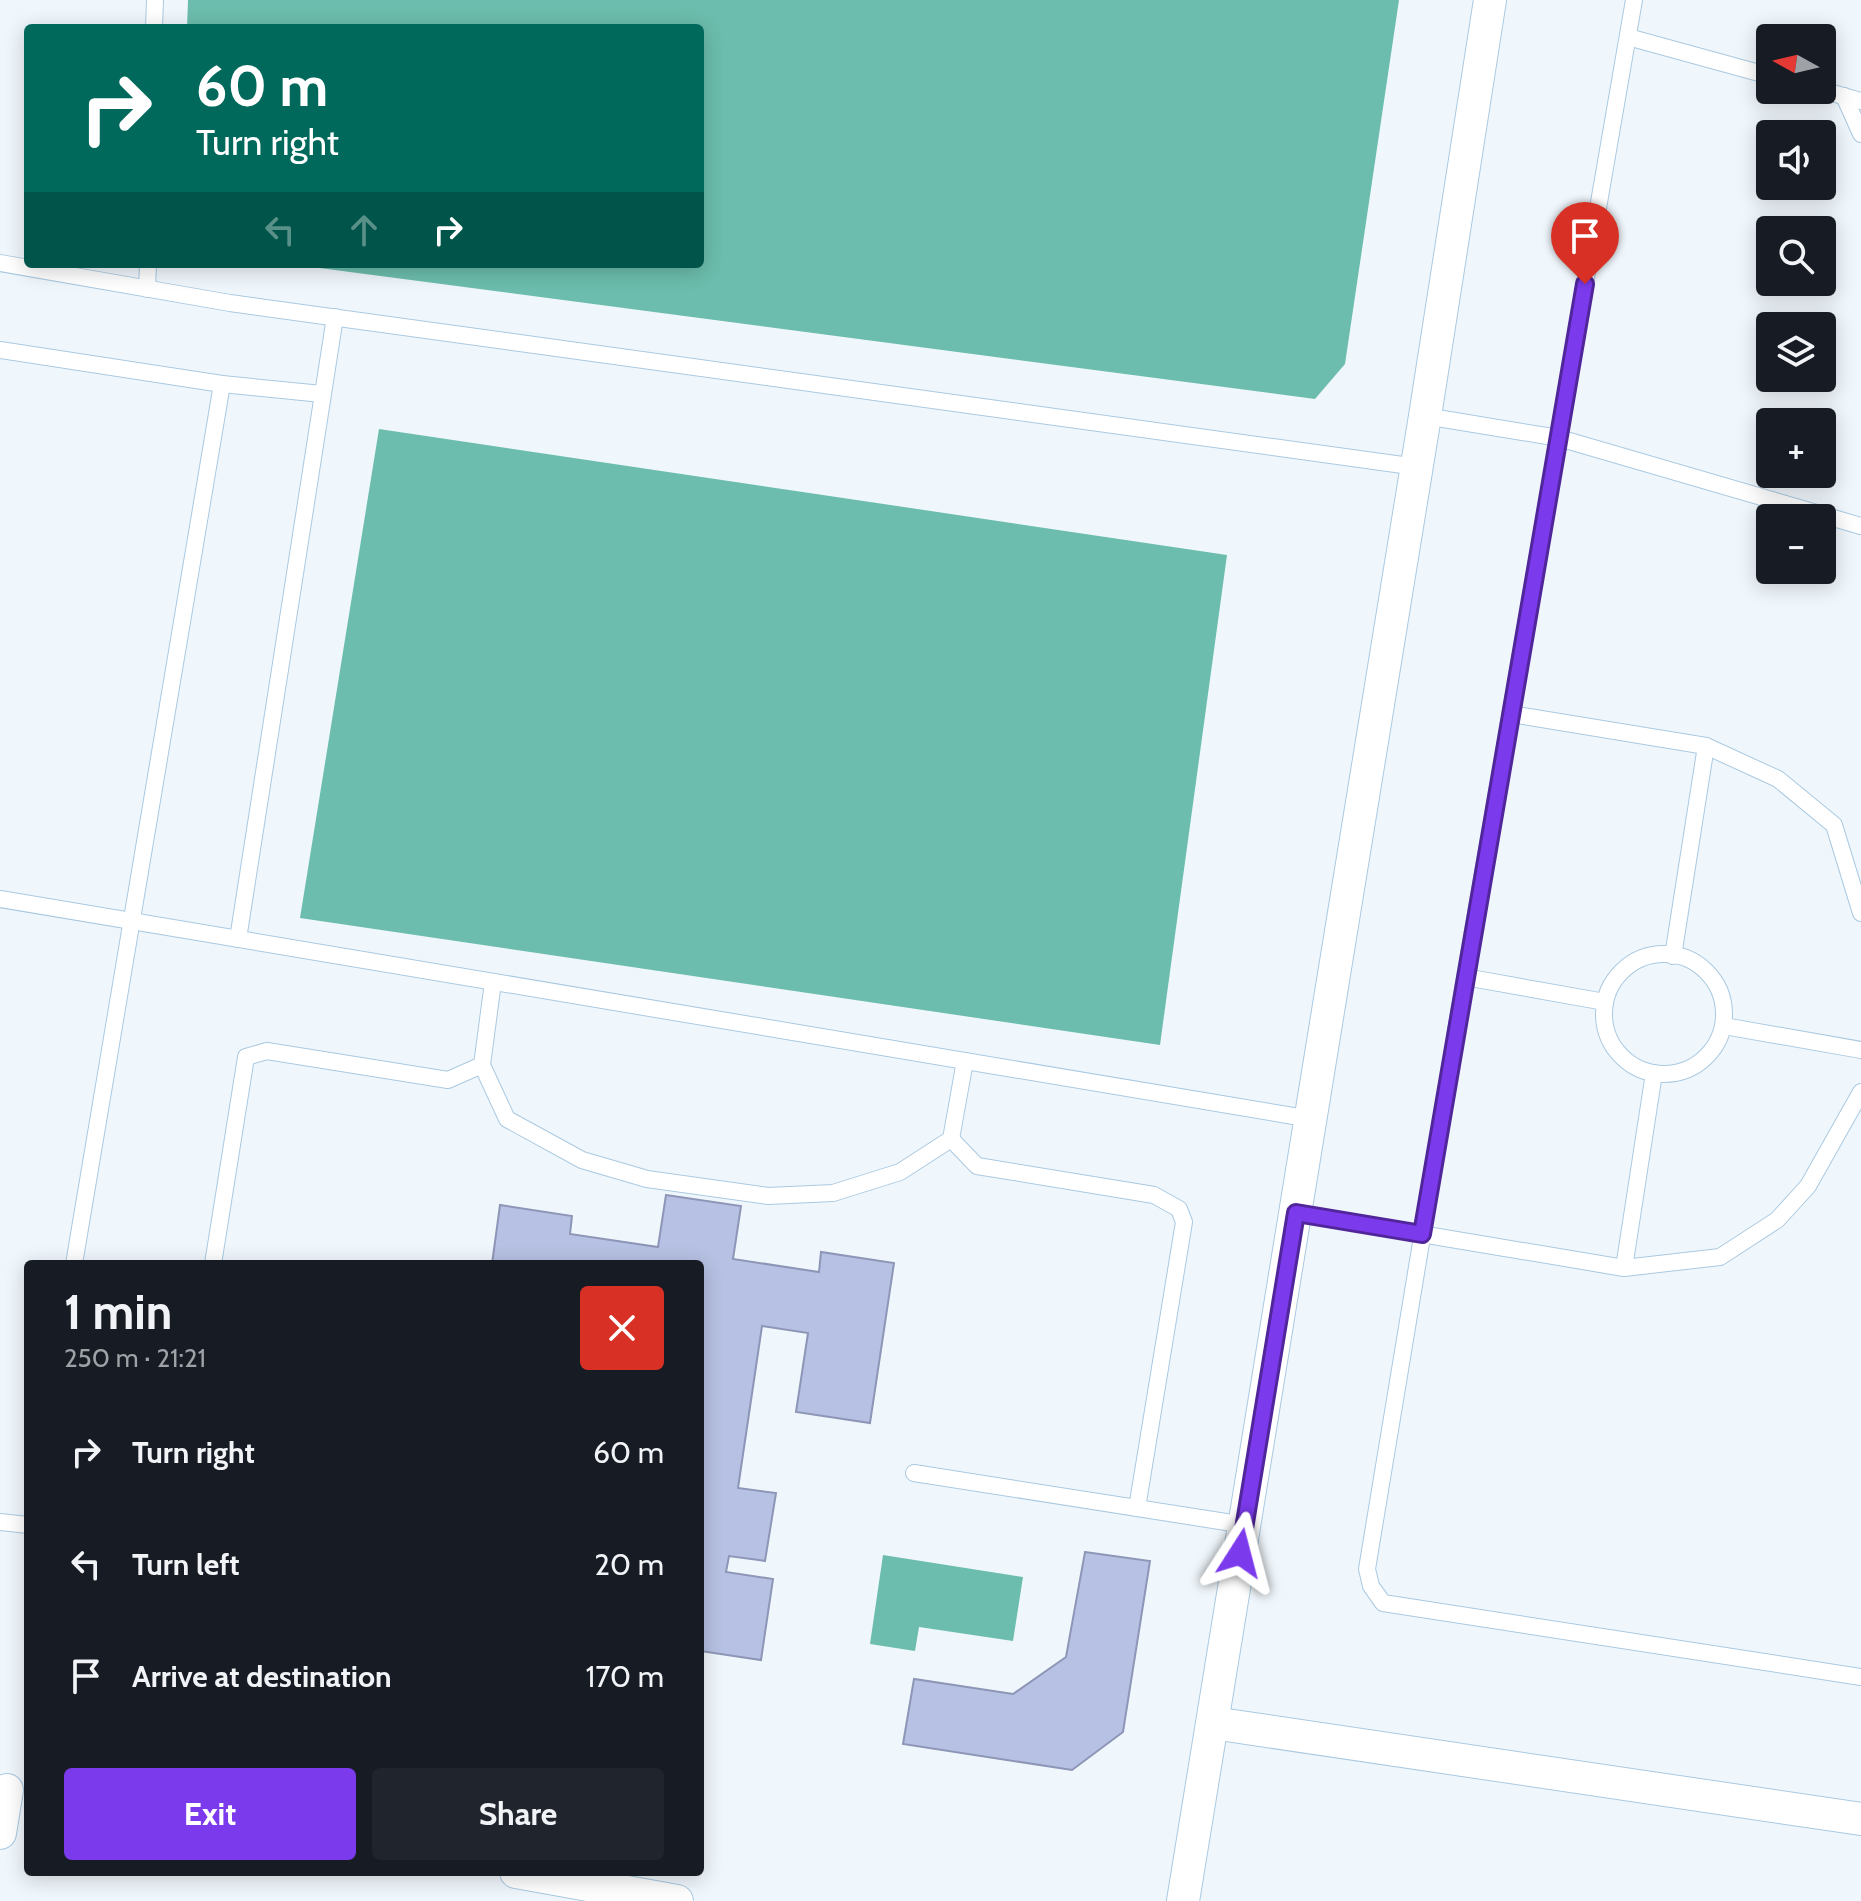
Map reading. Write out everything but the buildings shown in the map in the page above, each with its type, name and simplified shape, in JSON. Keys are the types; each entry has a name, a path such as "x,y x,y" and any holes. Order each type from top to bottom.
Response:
{"street":[{"path":"1183,1901 1490,0"},
{"path":"1213,1723 1861,1819"},
{"path":"0,1833 12,1791"},
{"path":"538,1876 677,1901"}],"lane":[{"path":"154,24 155,0"},
{"path":"1634,0 1465,977 1367,1569 1371,1586 1383,1603 1861,1677"},
{"path":"1628,37 1756,72"},
{"path":"1836,94 1861,101"},
{"path":"1844,96 1861,134"},
{"path":"0,263 24,267"},
{"path":"28,268 335,317 1417,467"},
{"path":"147,289 148,268"},
{"path":"238,939 335,317"},
{"path":"0,350 222,384 322,394"},
{"path":"75,1260 134,922 222,384"},
{"path":"1425,416 1559,438 1861,526"},
{"path":"1511,714 1706,746 1778,779 1834,825 1861,913"},
{"path":"1673,956 1706,746"},
{"path":"0,899 1311,1119"},
{"path":"1663,954 1673,956 1689,959 1711,975 1723,999 1724,1026 1713,1051 1692,1068 1666,1075 1640,1070 1618,1053 1606,1029 1605,1002 1616,977 1637,960 1663,954"},
{"path":"1465,977 1605,1002"},
{"path":"493,982 482,1065 507,1119 582,1160 647,1179 768,1196 833,1193 900,1172 951,1139 965,1061"},
{"path":"1724,1026 1861,1050"},
{"path":"214,1260 246,1057 267,1051 448,1080 482,1065"},
{"path":"1624,1268 1654,1073"},
{"path":"1296,1213 1624,1268 1720,1257 1777,1220 1808,1186 1861,1092"},
{"path":"951,1139 977,1166 1154,1195 1179,1209 1184,1222 1137,1508"},
{"path":"914,1473 1245,1525"},
{"path":"0,1522 24,1525"}],"shaded area":[{"path":"188,0 1399,0 1345,364 1315,399 319,268 704,268 704,24 187,24"},
{"path":"379,429 1227,555 1160,1045 300,918"},
{"path":"883,1555 1023,1577 1013,1641 919,1627 915,1651 870,1644"}],"route":[{"path":"1240,1553 1296,1213 1422,1234 1585,284"}]}
